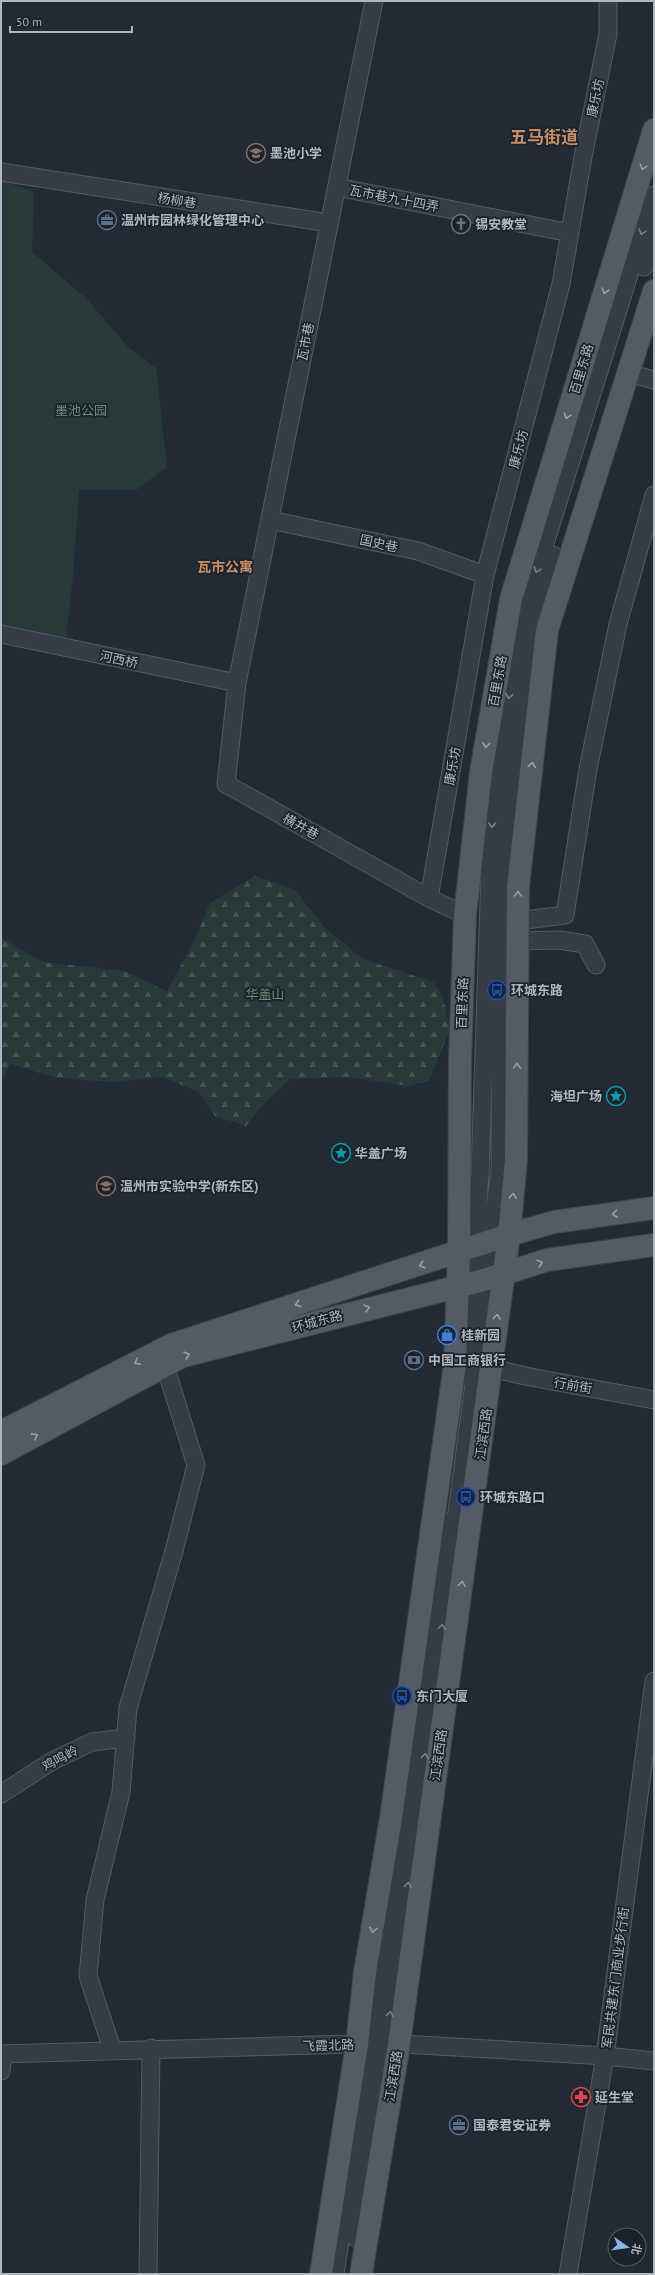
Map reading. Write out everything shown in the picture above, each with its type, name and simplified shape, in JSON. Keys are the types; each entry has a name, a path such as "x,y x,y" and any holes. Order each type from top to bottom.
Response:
{"main road":[{"name":"百里东路","path":"483,1244 460,1060 465,915 482,772 511,599 654,130"},
{"path":"483,1244 516,1160 518,888 547,630 654,291"},
{"name":"环城东路","path":"1,1432 171,1345 554,1222 654,1208"},
{"name":"江滨西路","path":"361,2274 378,2044 365,1972 392,1818 455,1364 479,1280 483,1244"},
{"name":"江滨西路","path":"321,2274 378,2044 492,1368 479,1280 483,1244"},
{"name":"环城东路","path":"1,1454 183,1356 479,1280 547,1260 654,1245"}],"street":[{"name":"瓦市巷","path":"237,683 374,1"},
{"name":"康乐坊","path":"429,898 485,575 561,284 608,34 608,1"},
{"name":"杨柳巷","path":"1,172 330,223"},
{"name":"瓦市巷九十四弄","path":"337,186 570,233"},
{"path":"483,1244 480,1174 492,810 523,614 654,194"},
{"path":"483,1244 500,1172 502,914 508,805 532,627 583,454 654,235"},
{"path":"628,373 654,380"},
{"path":"517,931 565,915 588,769 618,624 654,495"},
{"name":"国史巷","path":"270,520 418,551 485,575"},
{"name":"河西桥","path":"1,634 237,683"},
{"name":"横井巷","path":"237,683 226,784 429,898 465,915"},
{"path":"517,931 585,944 596,965"},
{"path":"350,2274 378,2044 482,1330 479,1280"},
{"path":"112,2049 88,1976 96,1900 121,1792 128,1708 174,1551 196,1465 164,1366"},
{"name":"行前街","path":"492,1368 525,1376 654,1400"},
{"name":"军民共建东门商业步行街","path":"568,2274 605,2056 654,1681"},
{"name":"鸡鸣岭","path":"1,1794 52,1761 92,1742 126,1738"},
{"path":"335,2274 378,2044"},
{"name":"飞霞北路","path":"2,2059 112,2049 378,2044 605,2056 654,2062"},
{"path":"148,2274 151,2048"}],"green space":[{"name":"墨池公园","path":"1,180 34,192 32,252 87,299 129,348 156,368 167,467 136,490 79,490 74,565 66,641 1,634"},
{"name":"华盖山","path":"255,876 295,890 324,927 363,959 433,982 442,995 450,1029 429,1081 408,1086 349,1077 290,1079 261,1107 246,1126 215,1116 198,1092 163,1077 113,1082 57,1078 10,1064 1,1085 1,938 43,962 124,971 167,991 196,937 210,903"}],"place":[{"name":"墨池小学","path":"256,153"},
{"name":"温州市园林绿化管理中心","path":"107,220"},
{"name":"锡安教堂","path":"461,224"},
{"name":"环城东路","path":"497,990"},
{"name":"海坦广场","path":"616,1096"},
{"name":"华盖广场","path":"341,1153"},
{"name":"温州市实验中学(新东区)","path":"106,1186"},
{"name":"桂新园","path":"447,1335"},
{"name":"中国工商银行","path":"414,1360"},
{"name":"环城东路口","path":"466,1497"},
{"name":"东门大厦","path":"402,1696"},
{"name":"延生堂","path":"581,2097"},
{"name":"国泰君安证券","path":"459,2125"}],"district":[{"name":"五马街道","path":"544,137"},
{"name":"瓦市公寓","path":"225,567"}]}
